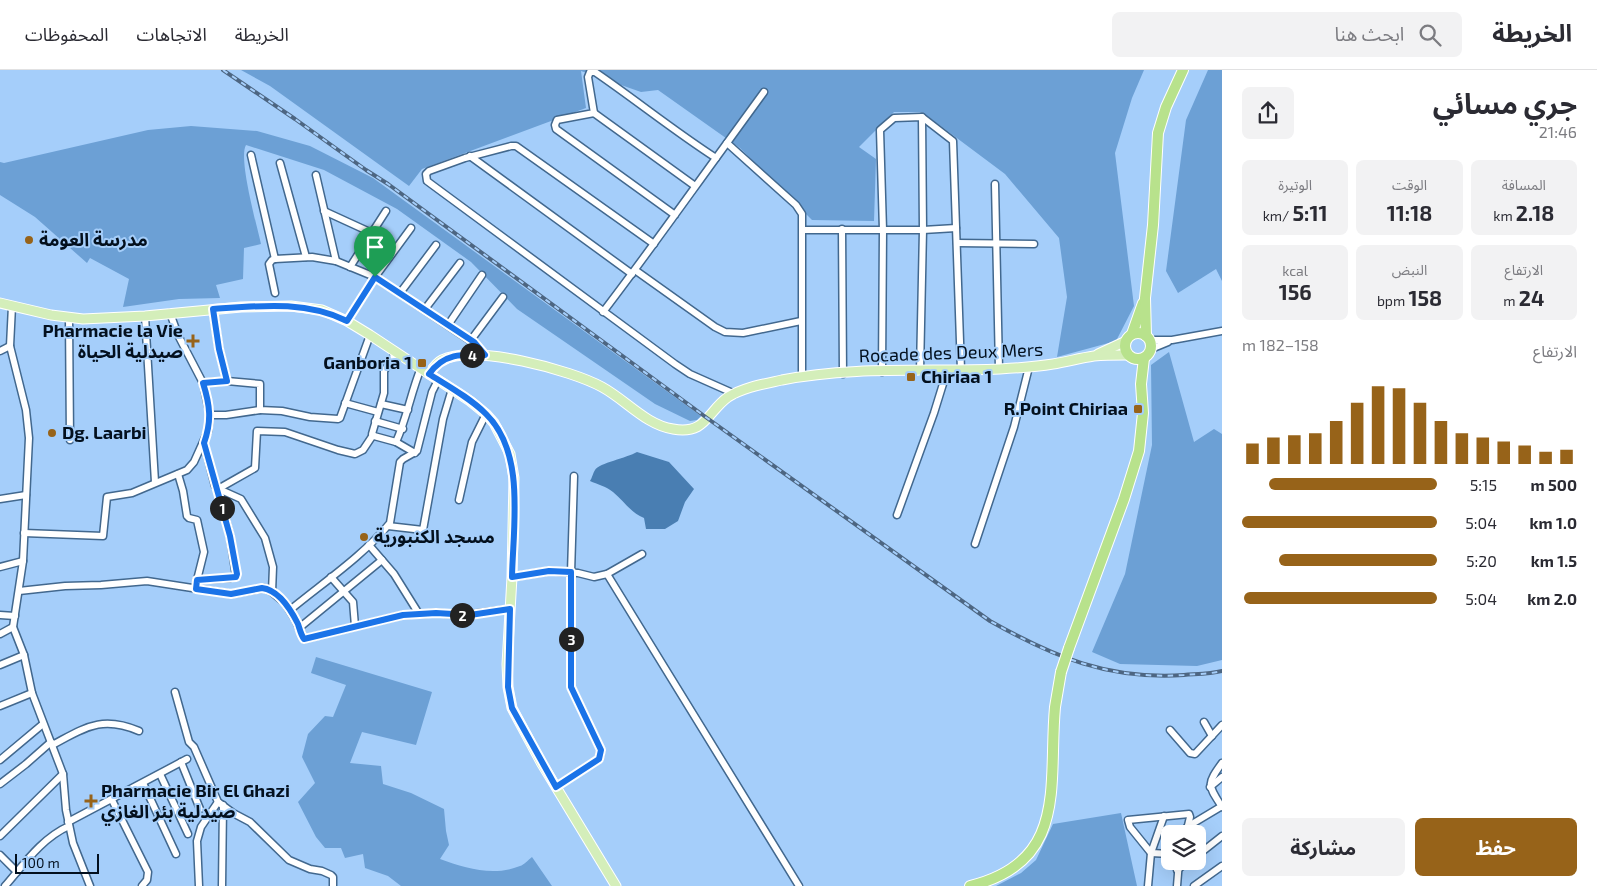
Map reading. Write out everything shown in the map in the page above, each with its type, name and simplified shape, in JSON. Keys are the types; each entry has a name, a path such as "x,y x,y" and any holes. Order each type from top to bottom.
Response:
{"highway":[{"path":"970,886 988,881 1016,865 1028,855 1048,815 1052,794 1055,707 1061,672 1124,499 1139,451 1143,413 1141,384 1144,358 1149,342 1145,298 1153,225 1158,133 1166,107 1183,70"},
{"path":"1141,384 1125,348 1145,298"},
{"path":"1129,338 1140,333 1149,342"},
{"path":"1130,356 1140,359 1144,358"}],"main road":[{"path":"0,303 69,318 93,319 268,306 322,310 347,321 370,335 452,389 486,414 494,423 510,454 513,469 508,687 512,708 556,787 616,886"},
{"name":"Rocade des Deux Mers","path":"1093,356 1129,338"},
{"name":"Rocade des Deux Mers","path":"425,371 443,359 466,354 528,362 588,381 610,391 652,421 663,427 675,430 698,427 720,405 747,388 802,377 882,372 1030,368 1093,356 1130,356"}],"street":[{"path":"695,186 594,113 588,73 592,71 621,90 716,158"},
{"path":"603,312 676,215 764,92"},
{"path":"594,113 557,120 555,124 556,129 676,215"},
{"path":"920,371 923,230 922,117"},
{"path":"882,372 883,230 880,130 894,118 922,117 953,141 961,370"},
{"path":"727,143 796,205 802,214 802,377"},
{"path":"654,244 516,146 470,156 428,171 426,174 427,181 690,374 735,394"},
{"path":"251,155 275,259"},
{"path":"470,156 634,272 725,332 742,333 802,321"},
{"path":"280,163 306,257"},
{"path":"316,175 336,261"},
{"path":"995,184 999,369"},
{"path":"324,211 372,233"},
{"path":"350,267 386,211"},
{"path":"347,321 375,277 411,228"},
{"path":"803,230 923,230 956,228"},
{"path":"842,229 843,374"},
{"path":"957,243 1034,244"},
{"path":"400,293 436,245"},
{"path":"275,293 269,266 270,261 306,257 336,261 375,277 471,340 485,355"},
{"path":"425,310 460,262"},
{"path":"448,325 482,275"},
{"path":"471,340 503,297"},
{"path":"12,306 10,346 28,420 29,438 23,561 12,627 24,655 32,693 63,774 69,824 80,864 90,886"},
{"path":"213,309 219,349 227,381"},
{"path":"24,532 103,536 107,497 132,493 190,467 204,443 210,416 203,383 180,339 170,314"},
{"path":"144,316 155,482"},
{"path":"69,318 70,440"},
{"path":"1149,342 1222,331"},
{"path":"210,416 260,410 282,411 310,417 340,418 370,335"},
{"path":"0,351 10,346"},
{"path":"218,489 255,468 256,434 258,431 285,432 355,454 362,450 373,435 375,421 384,393 384,371 396,352"},
{"path":"976,544 1014,427 1030,368"},
{"path":"396,442 403,428 415,384 425,371"},
{"path":"898,515 934,414 947,371"},
{"path":"415,454 432,392 438,380"},
{"path":"203,383 227,381 260,384 260,410"},
{"path":"388,526 423,530 443,419 452,389"},
{"path":"345,403 378,412"},
{"path":"381,404 408,410"},
{"path":"459,500 472,442 486,414"},
{"path":"375,421 403,428"},
{"path":"373,435 396,442 415,454"},
{"path":"197,580 236,576 230,536 218,489 213,481 204,443"},
{"path":"290,610 369,545 388,526 391,520 400,462 403,458 415,454"},
{"path":"178,474 187,516 197,520 204,549 196,589"},
{"path":"556,787 599,759 601,750 571,687 571,572 574,476"},
{"path":"218,489 237,497 244,504 265,538 271,554 273,567 272,592"},
{"path":"0,499 26,495"},
{"path":"369,545 398,580 418,614"},
{"path":"512,577 549,571 571,572 594,577 607,574 642,554"},
{"path":"299,628 382,560"},
{"path":"0,567 23,561"},
{"path":"607,574 799,886"},
{"path":"331,577 353,602 355,626"},
{"path":"19,591 147,581 231,594 262,588 281,598 290,610 304,639 403,615 465,615 510,609"},
{"path":"0,615 15,616"},
{"path":"0,634 12,627"},
{"path":"0,664 24,655"},
{"path":"175,692 189,742 194,747 220,804 222,886"},
{"path":"0,706 32,693"},
{"path":"1204,722 1212,736"},
{"path":"0,760 43,724"},
{"path":"0,784 51,743 91,725 123,724 139,731"},
{"path":"1170,730 1190,753 1196,754 1222,725"},
{"path":"5,886 54,834 184,761 200,809"},
{"path":"1195,825 1222,807 1210,787 1211,778 1222,764"},
{"path":"0,836 63,774"},
{"path":"160,774 188,834"},
{"path":"1210,787 1222,777"},
{"path":"143,783 176,854"},
{"path":"112,800 148,872 147,880 142,886"},
{"path":"198,886 197,841 201,827 220,804"},
{"path":"220,804 250,822 289,860 310,869 322,870 331,875 332,886"},
{"path":"1161,854 1152,853 1130,827 1128,821 1132,819 1189,814 1188,825"},
{"path":"1148,886 1152,853 1164,816"},
{"path":"1206,848 1222,836"},
{"path":"0,855 17,872"},
{"path":"1194,886 1222,866"},
{"path":"1177,870 1177,886"}],"shaded area":[{"path":"241,70 1144,70 1132,98 1115,153 1134,306 1116,341 1057,357 1067,297 1059,238 1005,174 922,112 894,112 859,147 876,159 874,221 812,220 740,148 658,90 641,92 581,71 586,108 422,169 409,186 270,86"},
{"path":"1208,70 1222,70 1222,281 1216,269 1178,293 1166,271 1186,120"},
{"path":"191,126 257,131 310,146 373,178 701,416 697,420 690,421 655,404 517,309 471,262 397,209 324,170 246,145 244,163 246,177 261,244 244,248 243,279 216,285 220,298 179,299 123,307 129,279 90,258 87,263 35,217 0,195 0,162 4,163 148,130"},
{"path":"1169,352 1194,442 1214,429 1222,434 1222,660 1197,666 1120,664 1092,652 1125,574 1152,445 1151,365"},
{"path":"637,452 669,462 694,489 685,502 678,521 665,529 646,529 644,518 631,510 611,490 590,481 598,467"},
{"path":"316,657 432,692 416,745 362,732 350,763 381,766 383,784 411,793 444,809 449,845 440,859 479,870 500,871 522,865 532,857 552,886 401,886 388,876 365,868 363,854 345,858 341,848 325,848 316,837 298,802 315,783 302,757 308,734 325,716 333,717 346,685 311,673"},
{"path":"1121,813 1137,886 996,886 1021,873 1036,860 1053,824"}],"railway":[{"path":"223,70 388,184 707,418 990,621 1059,655 1106,670 1156,676 1203,674 1222,671"}],"place":[{"name":"مدرسة العومة","path":"29,240"},
{"name":"Pharmacie la Vie صيدلية الحياة","path":"193,341"},
{"name":"Ganboria 1","path":"422,363"},
{"name":"Chiriaa 1","path":"911,377"},
{"name":"R.Point Chiriaa","path":"1138,409"},
{"name":"Dg. Laarbi","path":"52,433"},
{"name":"مسجد الكنبورية","path":"364,537"},
{"name":"Pharmacie Bir El Ghazi صيدلية بئر الغازي","path":"91,801"}],"route":[{"path":"375,277 474,342 485,355 466,354 443,359 435,365 429,374 486,414 494,423 510,454 514,488 512,577 549,571 571,572 571,687 601,750 599,759 556,787 526,735 512,708 509,697 507,664 510,609 470,615 436,613 403,615 304,639 290,610 281,598 267,589 262,588 231,594 196,589 197,580 230,578 236,577 237,574 226,518 218,496 218,489 213,481 204,443 210,416 203,383 227,381 219,349 213,309 291,306 322,310 347,321 375,277"}]}
